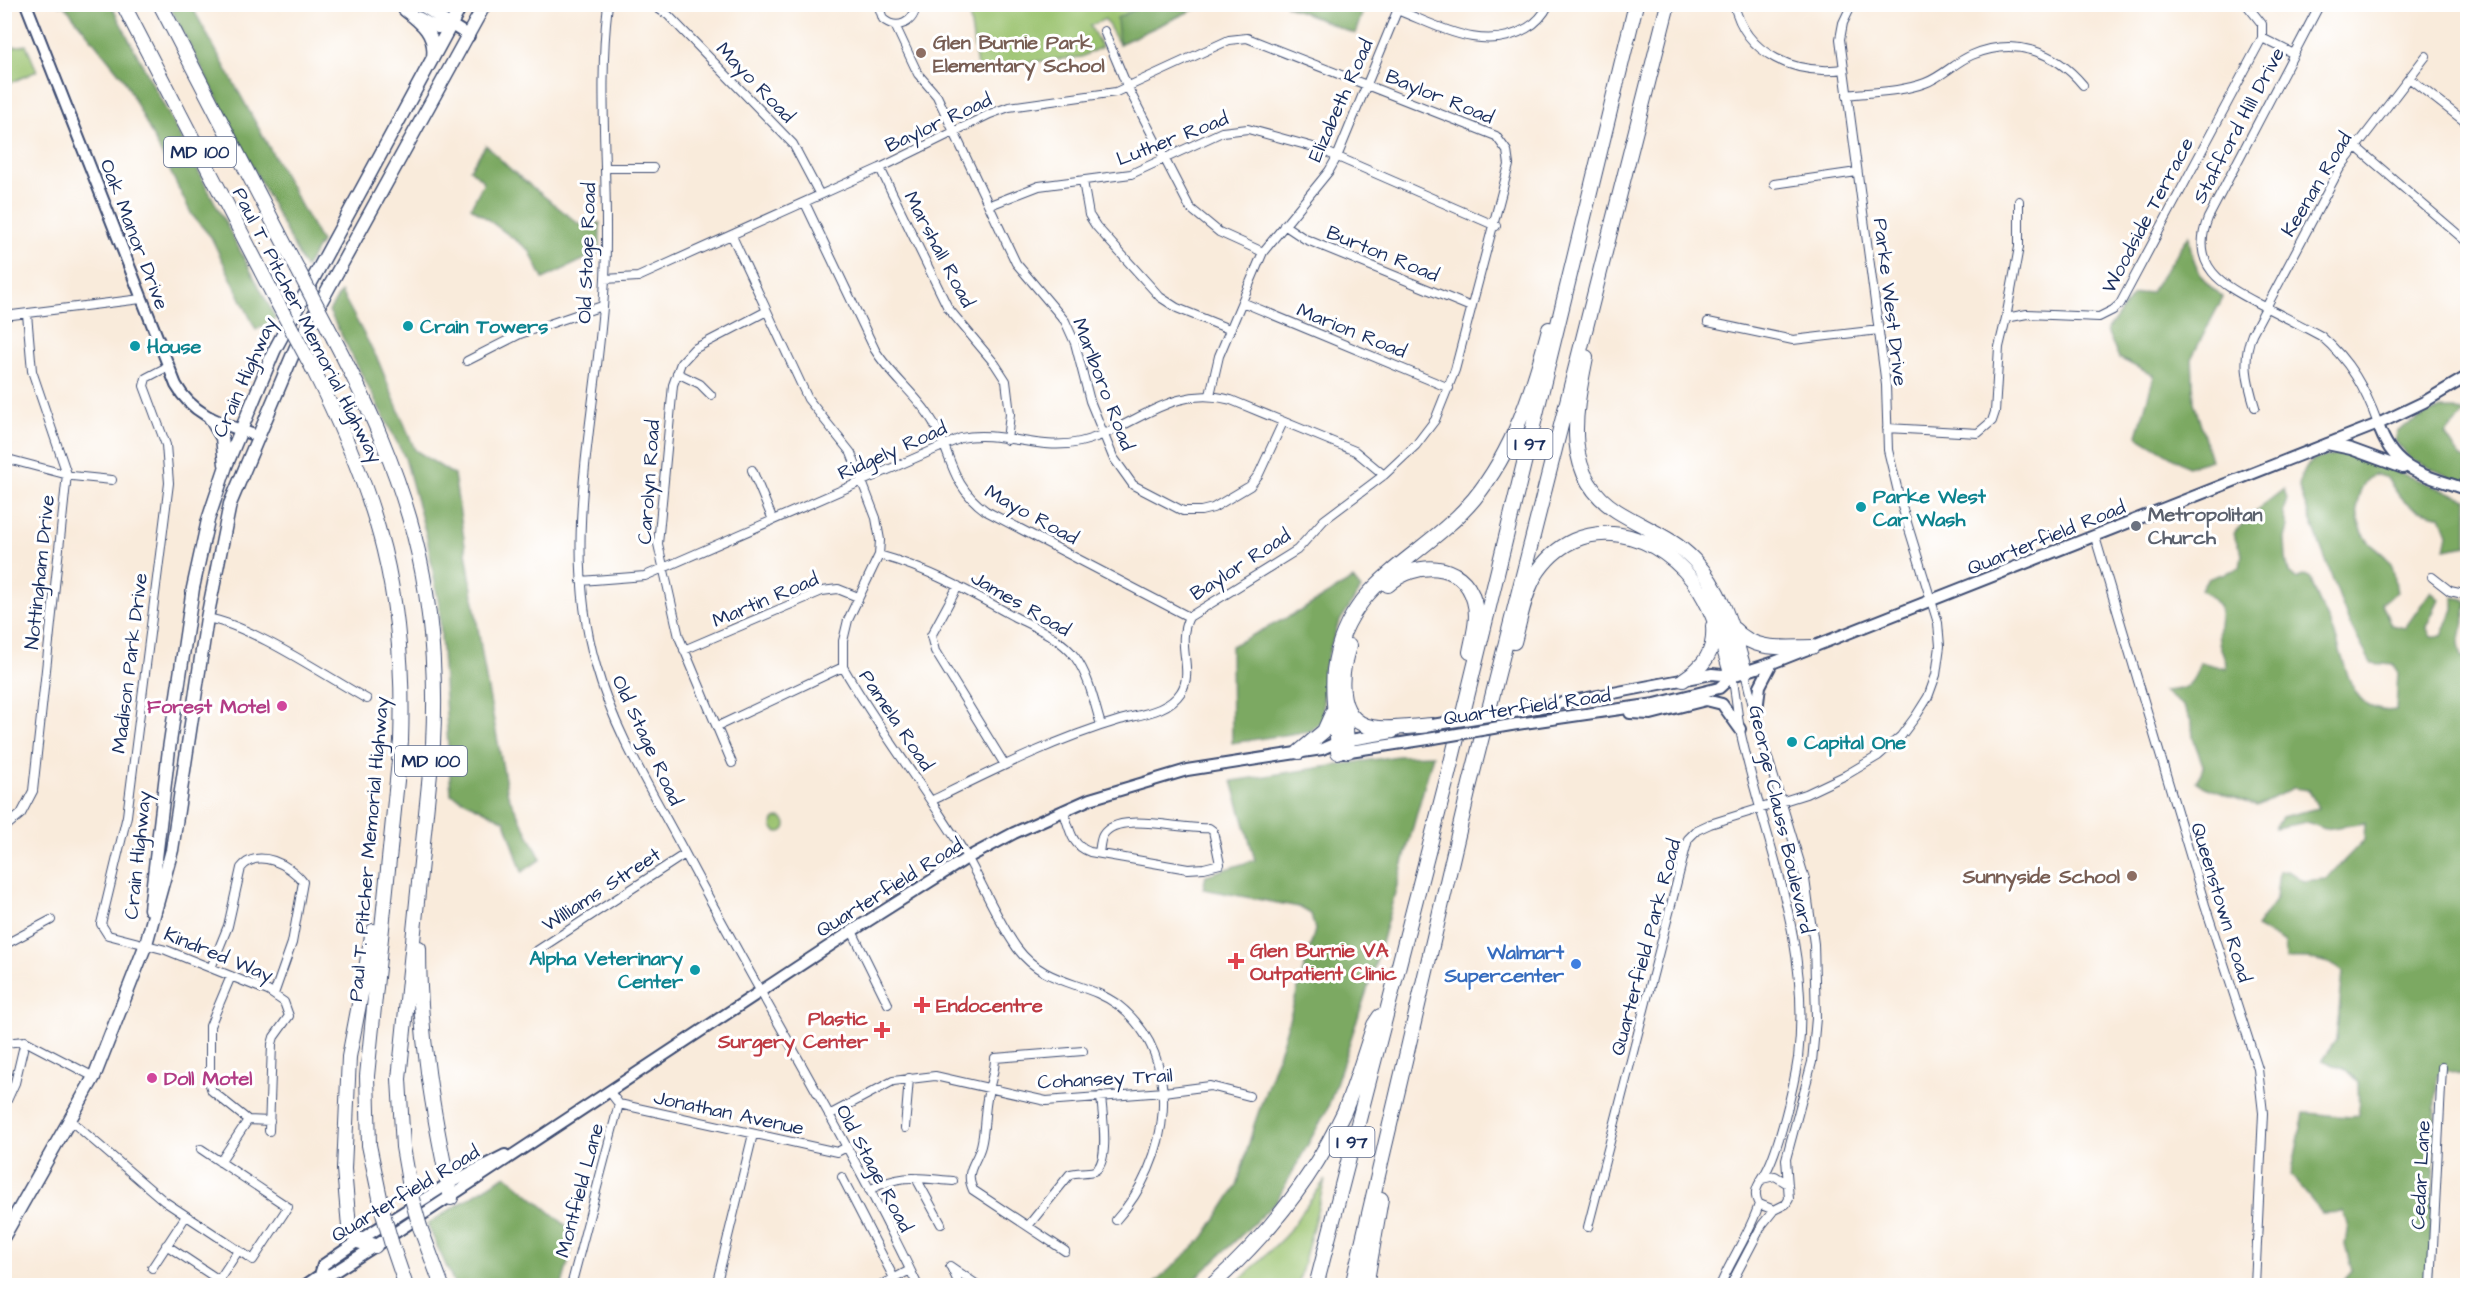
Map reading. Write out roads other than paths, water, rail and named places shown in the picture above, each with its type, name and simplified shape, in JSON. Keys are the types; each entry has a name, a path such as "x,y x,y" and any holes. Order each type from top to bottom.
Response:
{"highway":[{"name":"Paul T. Pitcher Memorial Highway","path":"123,4 346,436 371,498 387,554 396,600 403,700 401,741 367,1076 369,1145 384,1217 406,1286"},
{"name":"Paul T. Pitcher Memorial Highway","path":"160,4 366,401 388,450 419,550 428,596 436,690 427,811 399,1079 403,1147 412,1199 442,1286"},
{"name":"I 97","path":"1316,1286 1364,1091 1391,999 1447,779 1636,4"},
{"name":"I 97","path":"1352,1286 1470,784 1668,4"},
{"path":"1343,747 1334,672 1337,654 1352,616 1361,600 1388,573 1439,532 1472,501 1508,447 1539,362 1610,108"},
{"path":"1617,205 1577,403 1575,425 1577,459 1583,475 1603,500 1667,538 1694,560 1715,586 1732,627 1738,674"},
{"path":"1470,784 1530,588 1543,565 1565,546 1592,534 1626,535 1642,541 1669,557 1685,572 1711,609 1738,674"},
{"path":"1299,752 1328,725 1339,703 1346,655 1360,620 1379,592 1399,575 1419,567 1430,567 1451,573 1470,591 1476,614 1447,779"},
{"path":"1683,680 1697,670 1711,651 1713,635 1711,609"},
{"path":"1732,627 1743,639 1759,646 1812,647"},
{"path":"1339,703 1358,722 1371,727 1430,732"},
{"path":"427,811 419,938 421,1020 429,1093 451,1198"},
{"path":"375,1246 358,1241 349,1227 344,1169 345,1091 353,1023 388,858"},
{"path":"1366,1286 1428,962"},
{"path":"1211,1286 1268,1231 1311,1172 1344,1110 1374,1025 1391,999"}],"main road":[{"name":"Oak Manor Drive","path":"26,4 167,367 191,407 210,418 257,436"},
{"path":"418,4 469,36"},
{"name":"Crain Highway","path":"146,944 169,749 193,588 208,520 226,466 274,351 462,4"},
{"name":"Crain Highway","path":"146,944 172,850 207,618 230,504 296,348 485,4"},
{"path":"405,7 438,28 450,26"},
{"path":"405,7 429,32 434,50 432,59"},
{"name":"Quarterfield Road","path":"304,1286 321,1275 331,1275 451,1198 517,1151 967,858 1063,810 1090,799 1187,770 1430,732 1520,711 1712,674 1738,674 1772,663 2095,537 2378,424 2424,402 2468,376"},
{"path":"210,418 222,438 226,466"},
{"path":"2378,424 2386,444 2398,461 2419,472"},
{"path":"2326,444 2351,449 2468,490"},
{"path":"1756,719 1760,689 1772,663"},
{"name":"Quarterfield Road","path":"1430,732 1612,712 1719,688 1738,674"},
{"path":"1612,712 1651,714 1706,700 1722,705 1740,729"},
{"path":"4,1236 94,1077 146,944"},
{"name":"Quarterfield Road","path":"321,1275 323,1265 448,1184 517,1151"}],"street":[{"name":"Old Stage Road","path":"608,4 604,59 605,279 578,555 595,665 610,709 685,854 760,994 829,1115 918,1286"},
{"name":"Mayo Road","path":"651,4 668,15 793,144 820,195"},
{"name":"Marlboro Road","path":"878,4 883,19 895,25 918,74 937,96 1016,262 1065,321 1075,344 1090,400 1103,433 1113,457 1133,485 1167,504 1192,512 1213,508 1250,486 1259,474 1283,422"},
{"path":"895,25 905,24 912,18 916,4"},
{"path":"1399,7 1465,37 1488,40 1514,36 1533,24 1549,4"},
{"path":"1734,4 1744,29 1758,48 1771,57 1792,67 1810,70 1844,69"},
{"name":"Parke West Drive","path":"1851,4 1843,23 1840,39 1886,385 1887,428 1892,472 1931,601"},
{"path":"2246,4 2262,24 2262,38 2294,54"},
{"name":"Stafford Hill Drive","path":"2266,307 2219,281 2207,265 2202,242 2208,218 2320,4"},
{"name":"Elizabeth Road","path":"1210,395 1229,329 1263,252 1329,171 1337,157 1399,7"},
{"path":"1104,31 1127,86 1190,208 1220,232 1263,252"},
{"name":"Baylor Road","path":"605,279 639,277 805,203 953,131 1009,107 1105,95 1215,44 1247,38 1496,136 1507,151 1509,165 1496,226 1449,388 1426,434 1384,475 1324,520 1297,550 1189,617 1182,635 1186,677 1176,699 1162,708 1101,725 1005,765 931,801"},
{"name":"Woodside Terrace","path":"2006,318 2027,314 2098,317 2120,304 2262,38"},
{"path":"1847,95 1927,83 1971,56 1993,48 2012,46 2044,54 2061,62 2083,85"},
{"name":"Keenan Road","path":"2254,407 2246,379 2245,357 2252,334 2330,184 2355,147 2426,57"},
{"path":"2409,78 2468,124"},
{"name":"Luther Road","path":"990,205 1026,189 1119,177 1222,132 1235,129 1260,131 1317,148 1496,226"},
{"path":"2355,147 2468,243"},
{"path":"606,168 653,168"},
{"name":"Marshall Road","path":"880,168 948,308 995,364 1006,381 1010,414 1006,440"},
{"path":"1774,184 1857,172"},
{"path":"1083,181 1085,199 1092,220 1146,284 1177,308 1229,329"},
{"path":"1887,428 1978,433 1986,428 1995,412 1999,347 2019,247 2019,201"},
{"name":"Mayo Road","path":"805,203 875,350 883,363 929,415 964,493 986,511 1189,617"},
{"name":"Burton Road","path":"1284,225 1305,239 1471,307"},
{"name":"Pamela Road","path":"732,236 765,312 808,399 851,453 876,518 880,540 879,555 858,597 843,641 843,667 967,858 1010,938 1029,962 1064,983 1090,991 1118,1005 1136,1023 1154,1053 1164,1092 1163,1118 1154,1161 1126,1209 1116,1220"},
{"path":"4,316 141,299"},
{"name":"Marion Road","path":"1242,303 1449,388"},
{"path":"467,361 520,334 602,306"},
{"path":"2266,307 2321,336 2341,354 2362,384 2378,424"},
{"name":"Carolyn Road","path":"732,763 679,637 658,544 670,398 677,373 687,355 703,343 765,312"},
{"name":"Nottingham Drive","path":"4,828 21,814 33,791 67,474 32,371 27,314"},
{"path":"1708,322 1793,340 1879,330"},
{"name":"Madison Park Drive","path":"146,944 108,934 101,924 127,816 170,483 166,445 144,382 167,367"},
{"path":"677,373 700,384 711,395"},
{"name":"Ridgely Road","path":"581,581 645,576 664,569 943,446 973,435 1062,445 1103,433 1185,396 1210,395 1231,400 1355,451 1384,475"},
{"path":"4,458 67,474 112,480"},
{"path":"752,470 774,520"},
{"name":"Queenstown Road","path":"2095,537 2205,905 2258,1069 2263,1113 2255,1286"},
{"name":"James Road","path":"879,555 908,562 958,586 1059,641 1074,656 1086,675 1101,725"},
{"path":"2432,577 2450,591 2468,595"},
{"path":"958,586 931,636 935,651 1005,765"},
{"name":"Martin Road","path":"684,650 822,591 838,589 858,597"},
{"name":"Quarterfield Park Road","path":"1588,1227 1688,839 1697,830 1710,824 1783,803 1846,775 1878,756 1901,736 1928,697 1936,675 1940,646 1938,622 1931,601"},
{"path":"207,618 224,621 367,699"},
{"path":"718,726 843,667"},
{"name":"George Clauss Boulevard","path":"1738,674 1756,719 1805,879 1814,944 1816,1018 1812,1062 1786,1159 1788,1184"},
{"name":"George Clauss Boulevard","path":"1738,674 1740,729 1793,924 1800,996 1798,1059 1774,1157 1762,1179"},
{"path":"1063,810 1073,842 1083,850 1099,853 1188,868 1204,868 1220,864 1213,831 1209,828 1190,829 1139,822 1107,831 1102,837 1099,853"},
{"name":"Williams Street","path":"535,952 685,854"},
{"path":"212,968 228,926 241,868 245,862 254,859 275,861 287,866 303,882 292,943 274,994"},
{"path":"4,945 51,920"},
{"path":"852,931 888,1004"},
{"name":"Kindred Way","path":"146,944 274,994 284,1002 289,1011 287,1021 273,1040 270,1131"},
{"path":"231,976 210,1026 210,1085 212,1091 248,1120 270,1121"},
{"path":"4,1043 25,1041 94,1077"},
{"path":"4,1107 15,1083 25,1041"},
{"path":"1065,1251 973,1190 969,1183 970,1167 981,1148 995,1058 1083,1051"},
{"name":"Cedar Lane","path":"2432,1286 2442,1067"},
{"name":"Cohansey Trail","path":"829,1115 893,1081 935,1076 960,1079 990,1089 1046,1101 1210,1086 1249,1096"},
{"path":"905,1128 909,1078"},
{"path":"609,1091 619,1104"},
{"path":"1028,1226 1070,1174 1094,1171 1101,1166 1105,1155 1101,1096"},
{"name":"Jonathan Avenue","path":"619,1104 837,1152 846,1147"},
{"name":"Montfield Lane","path":"571,1286 619,1104"},
{"path":"220,1162 248,1120"},
{"path":"71,1121 164,1201 253,1260 288,1207 201,1149"},
{"path":"717,1286 753,1134"},
{"path":"1720,1286 1754,1221 1759,1204 1755,1194 1762,1179 1775,1176 1788,1184 1789,1199 1786,1204 1774,1210 1762,1225 1730,1286"},
{"path":"842,1177 897,1282"},
{"path":"869,1190 892,1178 953,1180"},
{"path":"916,1178 941,1224"},
{"path":"1759,1204 1774,1210"},
{"path":"152,1268 186,1216"},
{"path":"166,1245 217,1283 238,1251"},
{"path":"960,1286 950,1266 979,1286"},
{"path":"880,1286 897,1282 910,1270"}],"place":[{"name":"Glen Burnie Park Elementary School","path":"921,53"},
{"name":"Crain Towers","path":"408,326"},
{"name":"House","path":"135,346"},
{"name":"Parke West Car Wash","path":"1861,507"},
{"name":"Metropolitan Church","path":"2136,526"},
{"name":"Forest Motel","path":"282,706"},
{"name":"Capital One","path":"1792,742"},
{"name":"Sunnyside School","path":"2132,876"},
{"name":"Glen Burnie VA Outpatient Clinic","path":"1236,961"},
{"name":"Walmart Supercenter","path":"1576,964"},
{"name":"Alpha Veterinary Center","path":"695,970"},
{"name":"Endocentre","path":"922,1005"},
{"name":"Plastic Surgery Center","path":"882,1030"},
{"name":"Doll Motel","path":"152,1078"}]}
